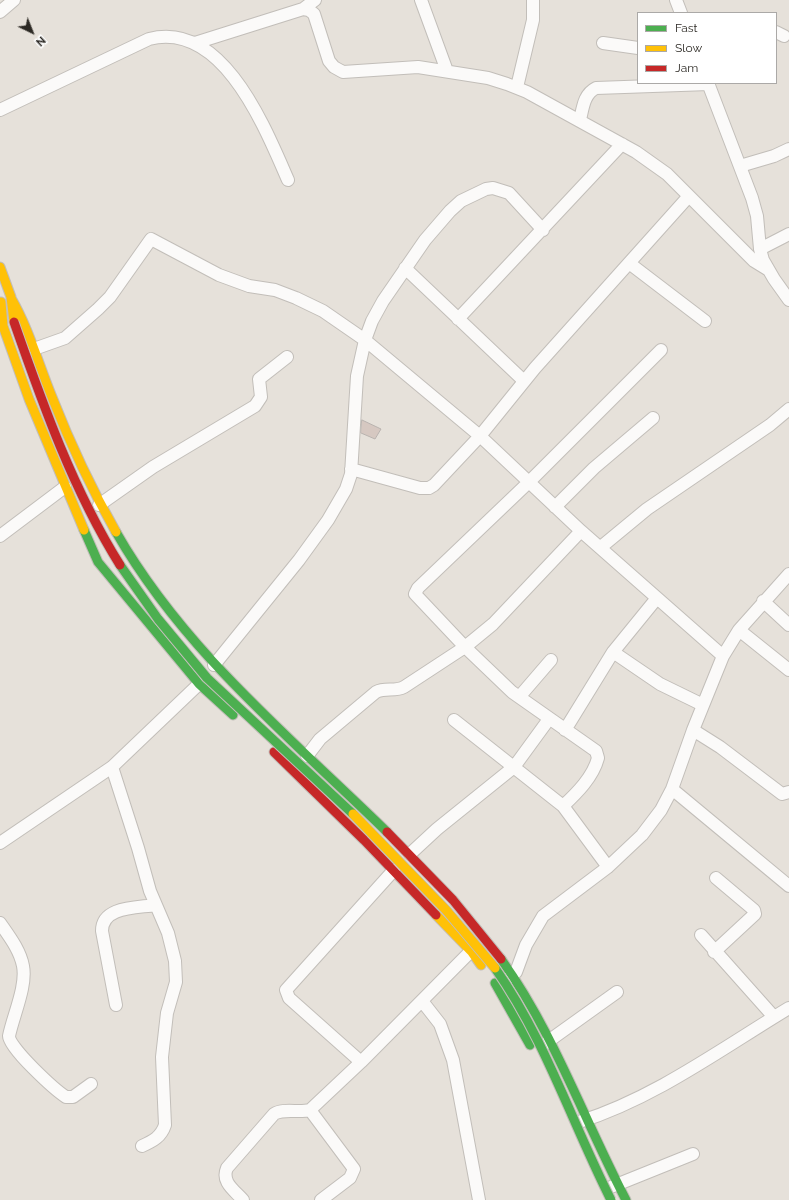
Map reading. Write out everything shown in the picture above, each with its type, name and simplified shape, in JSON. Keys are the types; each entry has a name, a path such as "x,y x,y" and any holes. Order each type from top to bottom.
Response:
{"street":[{"path":"0,12 14,0"},
{"path":"194,42 303,9 316,0"},
{"path":"421,0 447,71"},
{"path":"517,87 533,20 533,0"},
{"path":"676,0 681,12"},
{"path":"303,9 309,10 314,14 329,61 334,67 343,72 418,66 488,78 517,87 580,120 651,162 689,196 754,261 767,269"},
{"path":"0,110 149,38 173,36 194,42 226,70 250,100 259,115 288,180"},
{"path":"603,43 637,48"},
{"path":"580,120 585,98 590,91 596,88 708,84 740,166 757,216 760,249 767,269 789,300"},
{"path":"458,319 622,144"},
{"path":"740,166 774,156 789,149"},
{"path":"214,665 277,589 315,539 340,501 349,481 351,469 357,376 365,340 377,310 425,240 450,211 461,201 486,189 493,188 509,193 543,230"},
{"path":"351,469 420,488 429,488 440,480 480,436 524,381 689,196"},
{"path":"760,249 789,234"},
{"path":"34,349 65,338 98,309 119,285 146,244 151,239 219,275 249,286 275,290 296,298 323,311 365,340 480,436 581,531 601,547 723,656"},
{"path":"629,263 706,321"},
{"path":"0,267 11,297 23,317 52,397 100,505 132,560 167,609 214,665 410,854 464,912 514,975 550,1042 586,1120 626,1200"},
{"path":"405,268 524,381"},
{"path":"11,297 14,322 36,387 91,514 117,561 195,664 381,843 442,905 486,956 514,996 528,1022 593,1165 611,1200"},
{"path":"0,301 14,322"},
{"path":"0,301 3,326 29,399 98,562 199,684 283,760 394,870 471,951 497,986 532,1050 545,1078"},
{"path":"563,806 586,782 598,758 594,748 549,719 501,682 416,596 416,591 529,482 661,350"},
{"path":"100,505 153,467 255,406 260,399 259,379 287,357"},
{"path":"601,547 647,509 770,426 789,409"},
{"path":"555,507 594,468 653,418"},
{"path":"0,536 66,487"},
{"path":"307,756 315,743 376,692 382,690 396,690 404,687 465,647 503,614 581,531"},
{"path":"110,576 132,560"},
{"path":"497,986 514,975 526,945 543,916 608,867 652,824 672,789 693,730 723,656 739,630 789,574"},
{"path":"565,730 613,652 657,598"},
{"path":"763,602 789,625"},
{"path":"739,630 789,670"},
{"path":"613,652 660,684 703,705"},
{"path":"520,696 551,660"},
{"path":"0,844 112,767 199,684"},
{"path":"410,854 437,829 514,767 549,719"},
{"path":"454,720 563,806 608,867"},
{"path":"693,730 720,747 782,794 789,792"},
{"path":"112,767 155,905 172,946 176,982 167,1013 162,1056 165,1125 163,1132 158,1137 142,1146"},
{"path":"672,789 789,886"},
{"path":"361,1062 289,998 286,994 286,990 394,870"},
{"path":"714,952 755,914 754,910 716,878"},
{"path":"116,1005 102,931 103,922 107,916 114,912 155,905"},
{"path":"0,923 18,951 23,968 23,979 9,1036 11,1045 23,1058 66,1097 73,1097 91,1084"},
{"path":"701,935 714,952 774,1017"},
{"path":"243,1200 226,1180 225,1174 227,1168 274,1114 278,1111 302,1112 310,1110 361,1062 471,951"},
{"path":"532,1050 550,1042 617,992"},
{"path":"422,1001 440,1024 453,1060 479,1200"},
{"path":"693,1154 617,1184 601,1197 566,1126 627,1105 685,1073 789,1008"},
{"path":"310,1110 354,1169 350,1178 321,1200"}],"building":[{"path":"362,420 381,429 375,439 361,433"}],"traffic: fast":[{"path":"84,530 98,562 199,684 233,715"},
{"path":"116,532 143,575 173,616 206,654 277,727 387,832"},
{"path":"120,565 158,619 207,678 353,814"},
{"path":"501,959 520,987 553,1047 626,1200"},
{"path":"495,968 529,1023 611,1200"},
{"path":"495,983 530,1045"}],"traffic: slow":[{"path":"0,267 11,297 14,322"},
{"path":"11,298 28,334 66,431 98,499 116,532"},
{"path":"1,302 3,326 29,399 84,530"},
{"path":"353,814 446,910 495,968"},
{"path":"436,915 471,951 481,965"}],"traffic: jam":[{"path":"14,322 48,416 73,477 103,536 120,565"},
{"path":"274,752 364,840 436,915"},
{"path":"387,832 453,900 501,959"}]}
